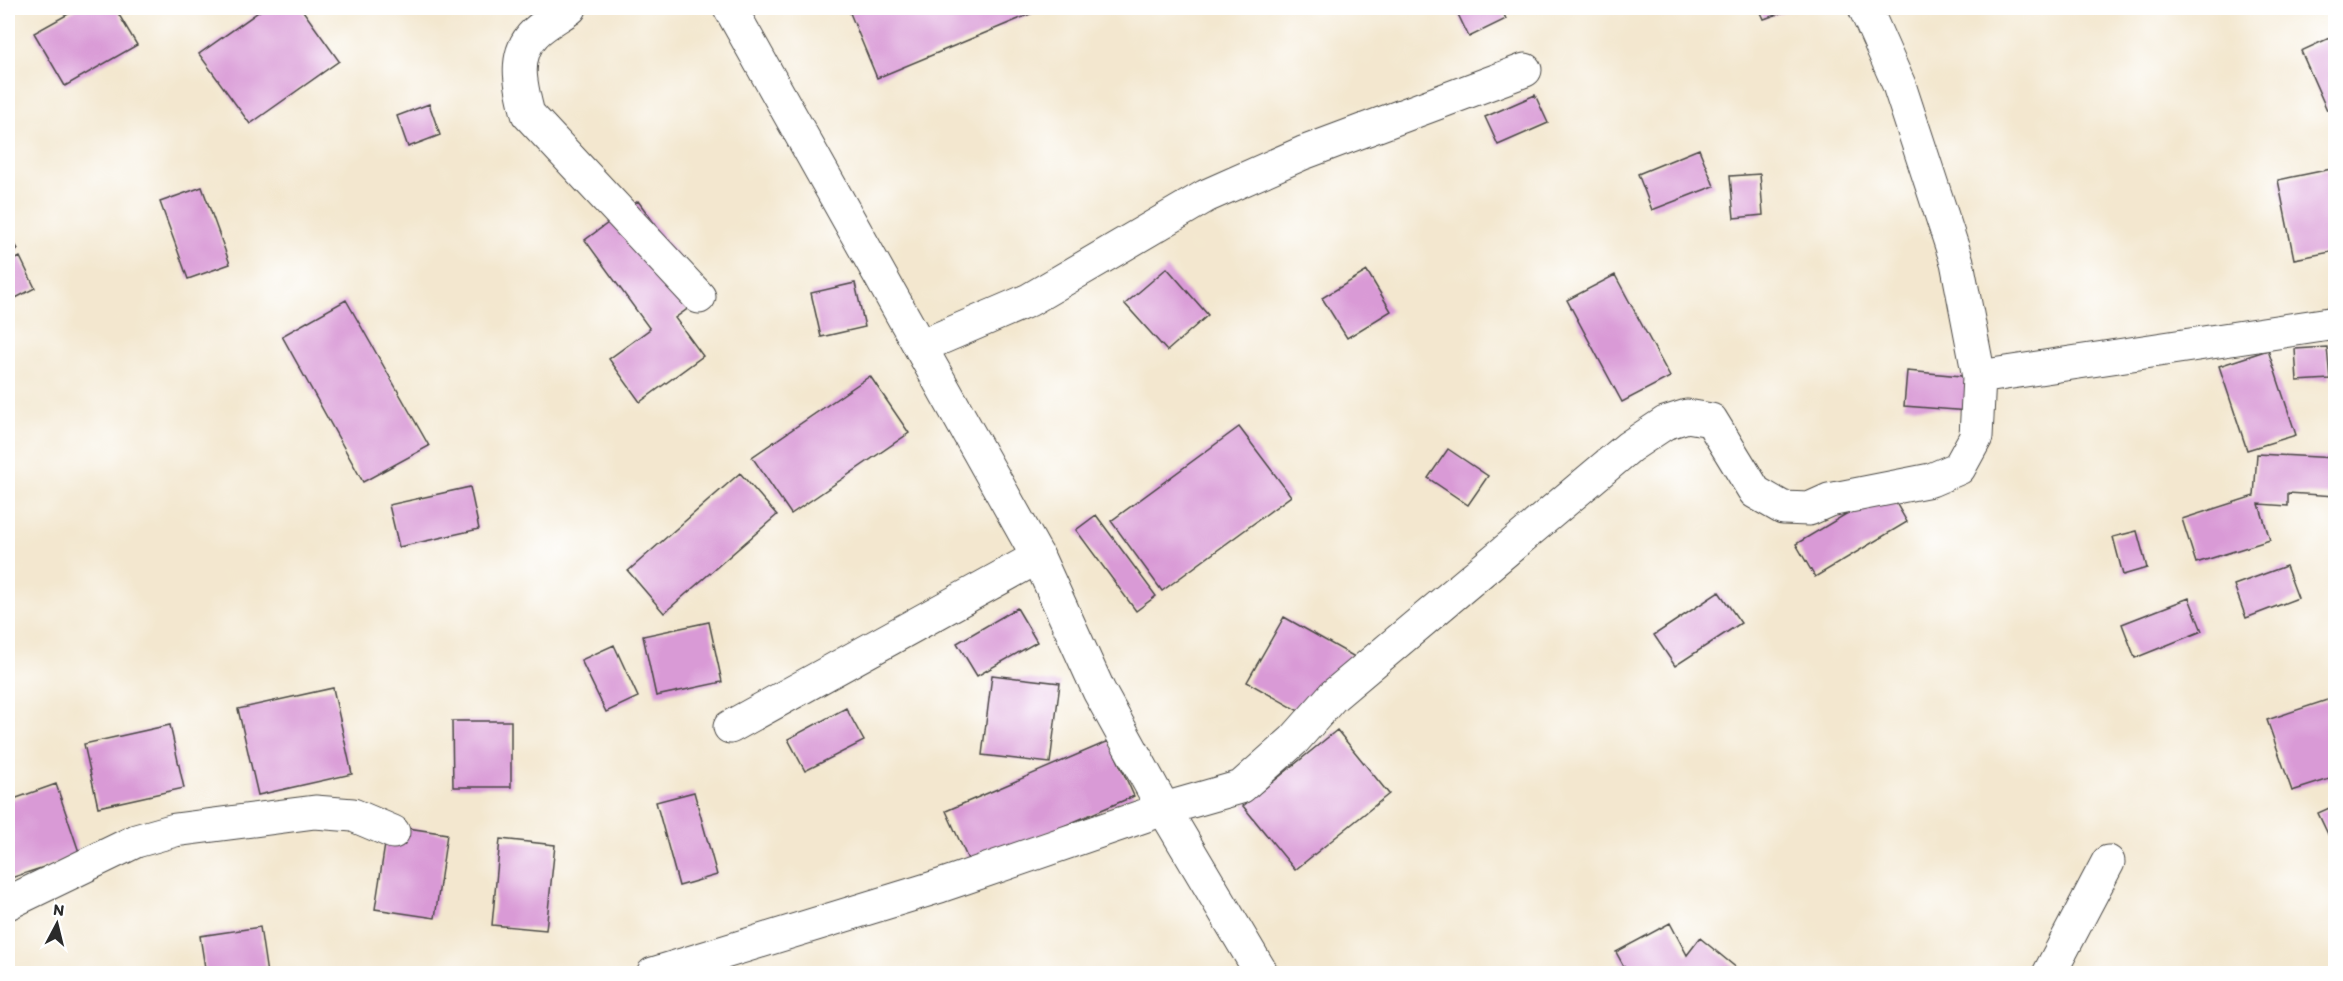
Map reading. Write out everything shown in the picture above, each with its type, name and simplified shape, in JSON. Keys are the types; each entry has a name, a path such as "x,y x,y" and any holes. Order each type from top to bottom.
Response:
{"street":[{"path":"570,8 533,34 520,58 520,83 528,114 699,297"},
{"path":"730,8 922,346 1038,557 1099,691 1164,809 1262,974"},
{"path":"653,974 940,886 1164,809 1241,787 1294,740 1333,696 1629,447 1665,423 1687,416 1711,420 1755,492 1783,508 1809,509 1829,500 1931,480 1959,468 1976,437 1979,377 1957,262 1899,84 1865,8"},
{"path":"922,346 1029,300 1206,196 1303,153 1524,70"},
{"path":"1979,377 2336,323"},
{"path":"730,727 1038,557"},
{"path":"8,903 136,841 175,830 315,812 354,815 393,832"},
{"path":"2049,974 2108,862"}],"building":[{"path":"79,8 115,8 137,45 65,86 34,33"},
{"path":"264,8 301,8 339,61 250,124 199,54"},
{"path":"863,8 1030,8 1033,13 877,78 850,13"},
{"path":"1455,8 1501,8 1506,19 1469,37"},
{"path":"1759,8 1795,8 1764,19"},
{"path":"2336,35 2336,106 2327,110 2301,51"},
{"path":"1535,95 1548,123 1498,145 1485,117"},
{"path":"429,104 440,135 408,147 397,116"},
{"path":"1699,149 1714,186 1652,210 1638,174"},
{"path":"2336,168 2336,251 2294,259 2278,180"},
{"path":"1760,174 1763,215 1734,218 1730,176"},
{"path":"202,187 230,264 188,279 160,202"},
{"path":"638,201 707,295 675,318 703,356 640,402 609,359 650,329 585,240"},
{"path":"8,233 18,249 8,255"},
{"path":"20,257 35,288 8,302 8,263"},
{"path":"1167,268 1208,315 1167,351 1125,304"},
{"path":"1367,271 1391,311 1347,338 1322,298"},
{"path":"1615,275 1670,377 1622,402 1567,300"},
{"path":"855,283 865,327 821,337 811,293"},
{"path":"346,300 429,446 363,482 282,336"},
{"path":"2327,347 2330,379 2297,381 2295,349"},
{"path":"2268,350 2296,435 2247,450 2219,366"},
{"path":"1907,371 1972,377 1969,411 1904,406"},
{"path":"870,376 909,433 791,514 752,457"},
{"path":"1239,427 1291,496 1162,591 1111,521"},
{"path":"1448,449 1488,476 1468,505 1428,478"},
{"path":"2257,454 2336,458 2336,496 2288,493 2288,506 2259,504 2270,540 2196,563 2182,519 2254,496"},
{"path":"740,473 777,515 664,613 628,571"},
{"path":"470,487 479,529 399,547 389,505"},
{"path":"1888,489 1907,522 1815,577 1796,544"},
{"path":"1096,515 1156,596 1136,611 1076,530"},
{"path":"2137,531 2147,568 2123,575 2113,537"},
{"path":"2286,566 2298,598 2246,618 2234,585"},
{"path":"1719,592 1741,623 1675,666 1654,635"},
{"path":"2189,598 2202,631 2135,658 2122,624"},
{"path":"1017,608 1037,642 977,676 957,643"},
{"path":"1284,617 1355,657 1318,722 1247,682"},
{"path":"709,622 722,682 656,696 643,636"},
{"path":"614,645 638,697 606,712 581,660"},
{"path":"992,675 1060,683 1050,763 982,755"},
{"path":"333,688 352,774 258,795 238,709"},
{"path":"2336,697 2336,777 2292,791 2267,720"},
{"path":"846,708 864,741 805,771 788,739"},
{"path":"452,721 511,721 511,787 453,787"},
{"path":"170,725 184,788 98,807 84,744"},
{"path":"1337,730 1389,794 1295,870 1243,806"},
{"path":"1109,741 1134,796 971,866 946,811"},
{"path":"56,784 80,855 8,879 8,801"},
{"path":"694,792 717,875 679,886 656,802"},
{"path":"2336,805 2336,851 2318,813"},
{"path":"388,825 447,834 435,918 375,909"},
{"path":"500,839 555,845 546,930 492,925"},
{"path":"1670,923 1687,955 1700,938 1744,974 1628,974 1616,952"},
{"path":"260,927 267,974 206,974 200,936"}]}
